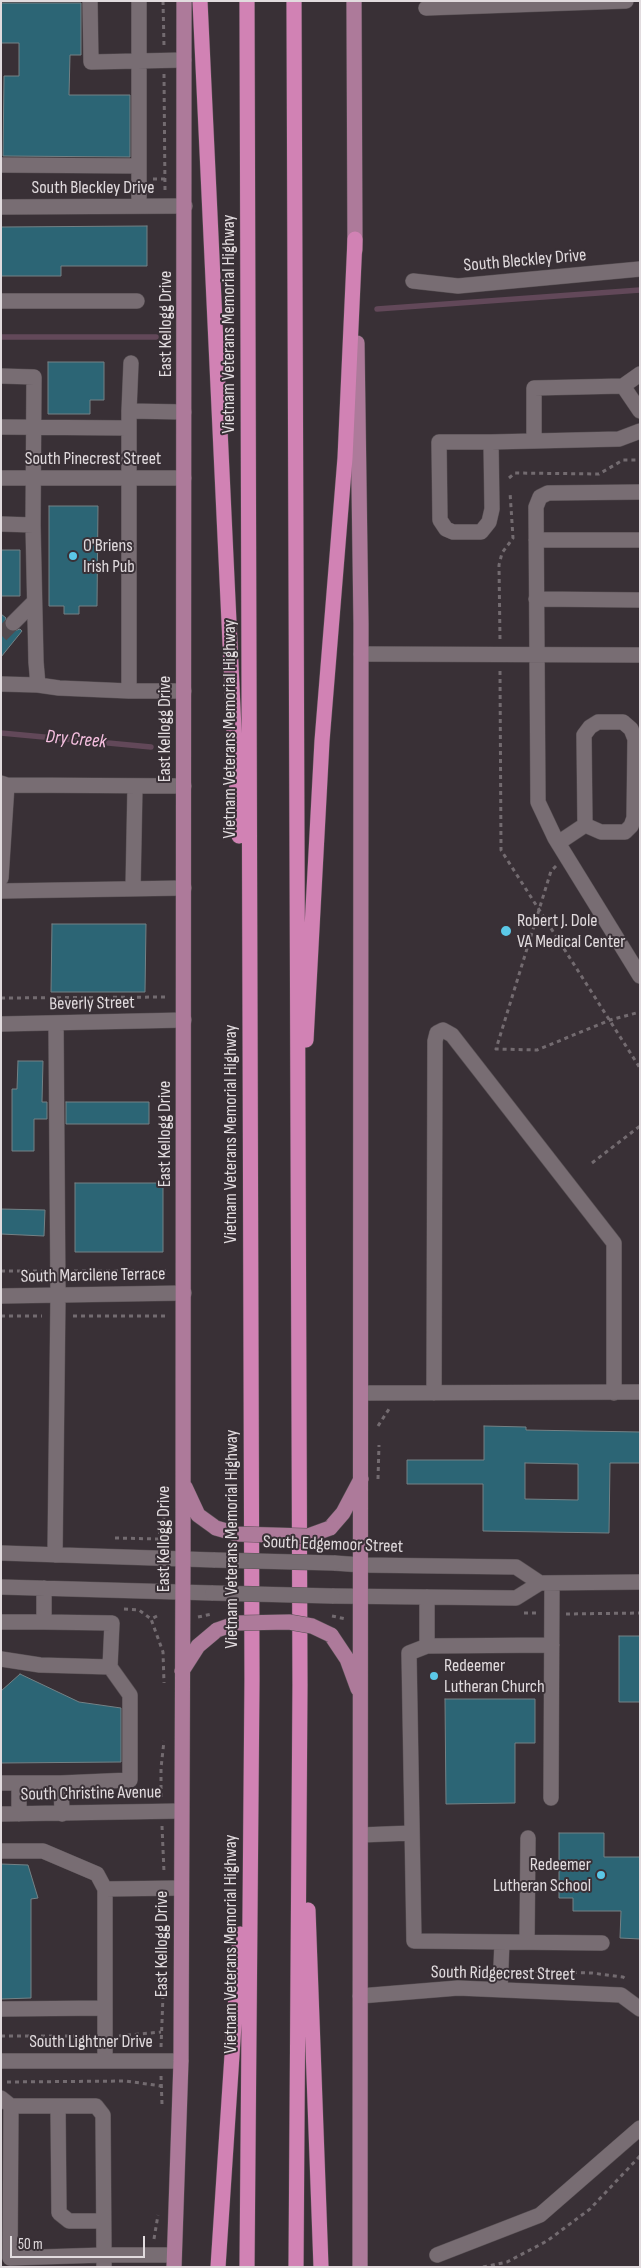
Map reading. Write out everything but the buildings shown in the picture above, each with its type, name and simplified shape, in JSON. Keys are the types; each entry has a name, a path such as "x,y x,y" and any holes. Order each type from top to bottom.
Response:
{"highway":[{"path":"200,1 218,413 249,1034"},
{"name":"Vietnam Veterans Memorial Highway","path":"247,1 252,1680 248,2267"},
{"path":"294,1 300,1684 296,2267"},
{"path":"297,1204 322,741 345,458 355,238"},
{"path":"218,2267 239,1965 252,1680"},
{"path":"300,1684 321,2267"}],"main road":[{"name":"East Kellogg Drive","path":"174,2261 181,2061 184,1293 184,1"},
{"path":"354,1 355,238 361,654 362,1597 360,2267"},
{"path":"183,1484 198,1515 216,1528 237,1534 308,1536 330,1528 343,1513 362,1477"},
{"path":"182,1671 198,1646 217,1630 237,1623 289,1622 312,1626 331,1635 347,1659 361,1700"}],"street":[{"path":"90,1 90,62 184,60"},
{"path":"139,1 139,206"},
{"path":"426,8 626,1"},
{"path":"1,165 139,166"},
{"name":"South Bleckley Drive","path":"1,207 185,206"},
{"name":"South Bleckley Drive","path":"413,280 458,286 640,269"},
{"path":"1,301 137,300"},
{"path":"129,690 131,362"},
{"path":"534,441 534,388 624,386 640,374"},
{"path":"1,376 34,377 33,525 38,685"},
{"path":"624,386 640,411"},
{"path":"130,411 184,412"},
{"path":"1,427 130,428"},
{"path":"491,442 492,509 488,522 481,532 453,532 446,529 440,520 439,442 619,439 640,431"},
{"name":"South Pinecrest Street","path":"1,478 184,478"},
{"path":"640,492 548,493 540,497 536,507 538,802 558,843 640,976"},
{"path":"1,524 33,525"},
{"path":"536,540 640,540"},
{"path":"536,599 640,600"},
{"path":"12,623 34,602"},
{"path":"361,654 640,655"},
{"path":"1,684 38,685 59,688 184,690"},
{"path":"598,722 623,722 631,729 635,739 634,818 631,826 625,832 601,832 585,826 584,735 590,727 598,722"},
{"path":"1,878 4,784 184,786"},
{"path":"133,889 135,786"},
{"path":"558,843 585,826"},
{"path":"1,891 184,888"},
{"path":"1,1016 1,1024"},
{"name":"Beverly Street","path":"1,1024 184,1020"},
{"path":"55,1555 58,1316 56,1023"},
{"path":"434,1393 435,1041 437,1033 443,1030 452,1034 614,1243 614,1392"},
{"name":"South Marcilene Terrace","path":"1,1296 184,1293"},
{"path":"361,1393 640,1392"},
{"name":"South Edgemoor Street","path":"1,1553 362,1565 516,1567 546,1583"},
{"path":"1,1587 362,1597 516,1598 546,1583 640,1582"},
{"path":"546,1583 552,1645 551,1798"},
{"path":"44,1588 44,1622"},
{"path":"427,1597 427,1646"},
{"path":"1,1622 112,1623 110,1667 130,1695 130,1780 1,1783"},
{"path":"552,1645 427,1646 409,1653 414,1941 602,1943"},
{"path":"1,1659 40,1666 110,1667"},
{"path":"19,1783 19,1814"},
{"path":"61,1783 62,1814"},
{"name":"South Christine Avenue","path":"1,1814 181,1811"},
{"path":"361,1834 411,1833"},
{"path":"527,1942 528,1838"},
{"path":"1,1851 43,1851 97,1874 105,1889 105,2061"},
{"path":"105,1889 181,1888"},
{"path":"500,1990 502,1942"},
{"name":"South Ridgecrest Street","path":"360,1996 458,1988 621,1995 640,2009"},
{"path":"1,2009 105,2008"},
{"name":"South Lightner Drive","path":"1,2062 181,2061"},
{"path":"104,2261 103,2115 96,2106 58,2107 6,2102 10,2262 104,2261 154,2255 174,2261"},
{"path":"58,2107 59,2213 69,2221 103,2221"},
{"path":"437,2255 540,2215 640,2128"}],"path":[{"path":"556,866 551,871 496,1049 537,1050 610,1020 640,1012"},
{"path":"1,998 167,997"},
{"path":"592,1163 640,1126"},
{"path":"1,1271 168,1271"},
{"path":"1,1316 167,1316"},
{"path":"378,1433 378,1425 390,1409"},
{"path":"378,1442 378,1483"},
{"path":"157,1616 151,1619 163,1652 165,1687"},
{"path":"164,1737 161,1768 164,1888"},
{"path":"517,1971 592,1973 623,1977 628,1981"},
{"path":"162,2105 161,2032 164,1989"},
{"path":"1,2036 105,2036 161,2032"},
{"path":"1,2082 126,2081 161,2086"},
{"path":"484,2267 506,2262 547,2241 590,2210 640,2156"},
{"path":"154,2255 159,2205"}],"waterway":[{"path":"377,309 640,290"},
{"path":"1,337 156,337"},
{"name":"Dry Creek","path":"1,733 151,747"}],"tunnel":[{"path":"1,635 13,623"}],"place":[{"name":"O'Briens Irish Pub","path":"73,556"},
{"name":"Robert J. Dole VA Medical Center","path":"506,931"},
{"name":"Redeemer Lutheran Church","path":"434,1676"},
{"name":"Redeemer Lutheran School","path":"601,1875"}]}
